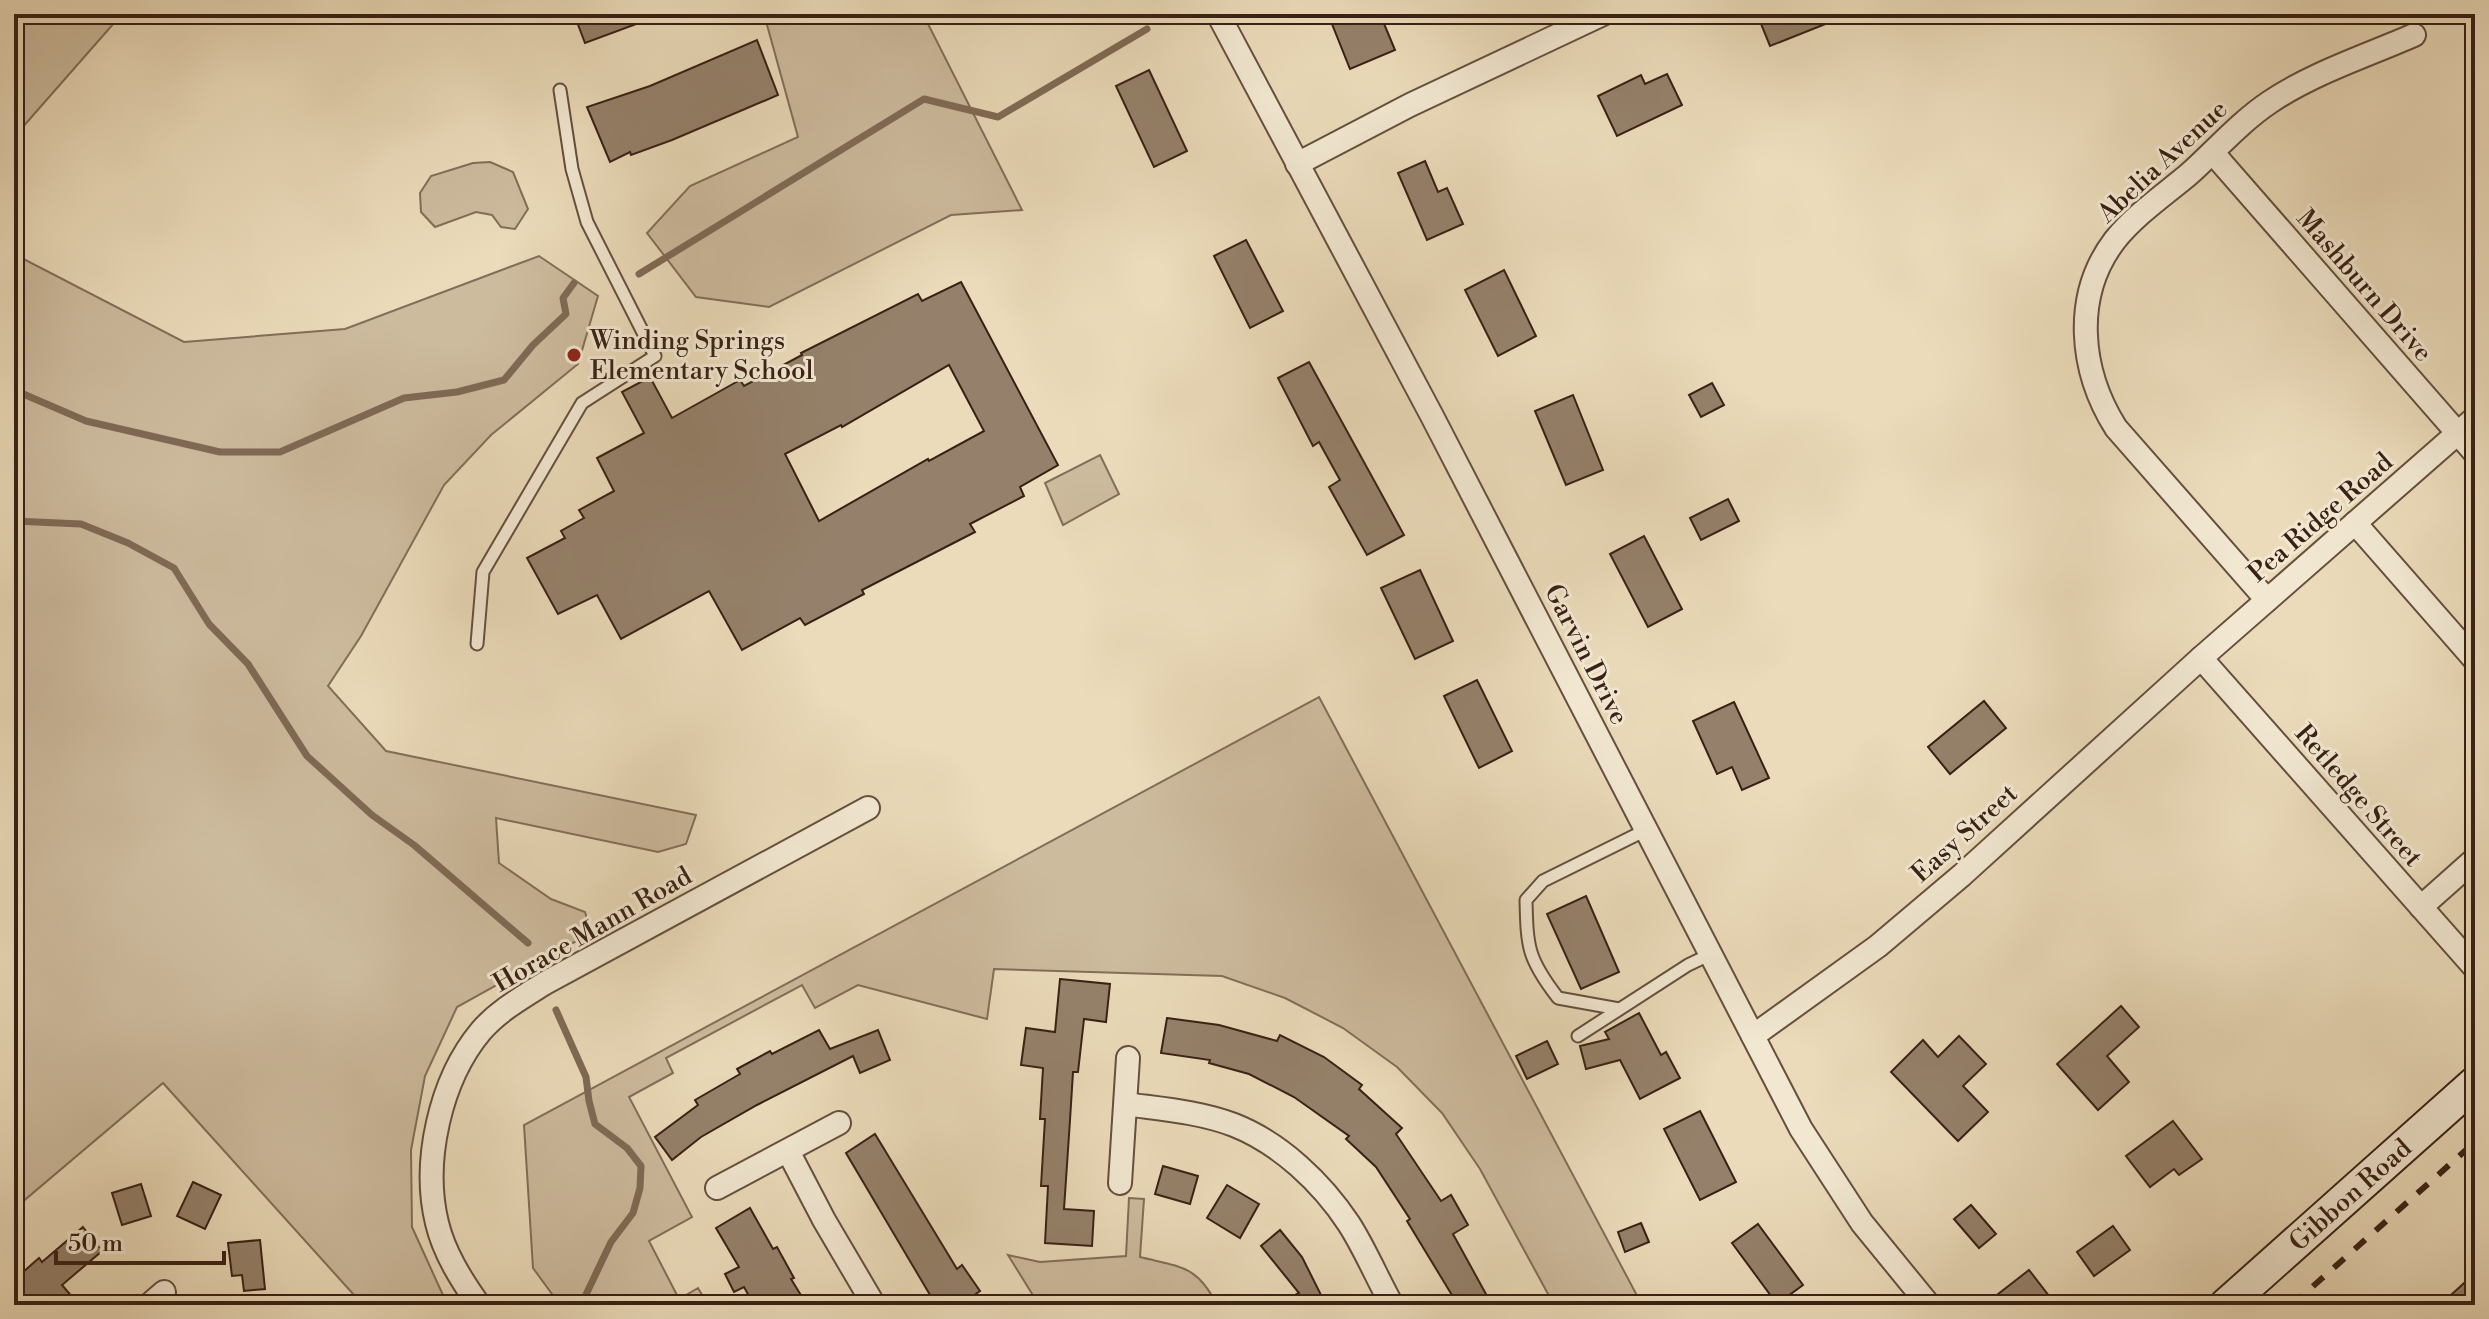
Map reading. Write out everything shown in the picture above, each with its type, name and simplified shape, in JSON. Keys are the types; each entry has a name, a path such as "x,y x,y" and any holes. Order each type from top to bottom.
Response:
{"main road":[{"name":"Gibbon Road","path":"2226,1305 2475,1083"}],"street":[{"name":"Garvin Drive","path":"1218,14 1820,1161 1862,1223 1929,1305"},
{"path":"1297,164 1410,105 1603,14"},
{"name":"Abelia Avenue","path":"2267,600 2116,428 2097,394 2087,357 2088,300 2107,252 2126,227 2252,116 2283,94 2414,35"},
{"name":"Mashburn Drive","path":"2213,153 2475,453"},
{"name":"Pea Ridge Road","path":"2201,658 2475,418"},
{"path":"2355,523 2475,660"},
{"name":"Retledge Street","path":"2201,658 2475,968"},
{"name":"Easy Street","path":"1753,1036 1878,946 1962,875 2201,658"},
{"name":"Horace Mann Road","path":"479,1305 455,1268 438,1226 431,1186 435,1142 445,1101 460,1062 481,1030 507,1007 545,983 868,808"},
{"path":"2421,907 2475,859"},
{"path":"1120,1183 1128,1058"},
{"path":"1126,1104 1210,1118 1236,1126 1277,1149 1304,1172 1349,1225 1392,1305"},
{"path":"717,1188 839,1123"},
{"path":"788,1151 874,1305"}],"lane":[{"path":"477,644 483,572 582,403 655,356 587,222 572,169 560,90"},
{"path":"1619,1009 1558,998 1542,976 1527,944 1526,900 1543,881 1646,830"},
{"path":"1578,1036 1688,965 1711,954"}],"shaded area":[{"path":"14,14 122,14 14,137"},
{"path":"764,14 923,14 1022,210 951,215 769,307 696,297 647,233 690,186 798,137"},
{"path":"490,162 513,172 528,209 515,229 501,227 492,215 476,212 435,227 421,212 420,193 431,176 473,163"},
{"path":"14,254 184,342 345,329 539,256 598,296 578,364 491,435 444,485 361,636 328,686 386,751 696,815 686,844 658,852 496,818 499,863 551,899 585,912 591,933 457,1007 425,1076 411,1150 412,1227 442,1293 451,1305 363,1305 163,1083 14,1209"},
{"path":"1100,455 1119,494 1063,525 1045,483"},
{"path":"1319,697 1642,1305 1554,1305 1480,1169 1442,1113 1397,1067 1343,1028 1285,998 1222,976 994,969 987,1019 858,985 815,1008 802,985 666,1058 673,1073 629,1097 692,1217 649,1241 679,1299 698,1288 708,1305 560,1305 533,1268 524,1125"},
{"path":"1129,1198 1144,1199 1140,1257 1186,1270 1202,1282 1217,1305 1039,1305 1008,1255 1040,1262 1126,1256"}],"building":[{"path":"574,14 657,14 658,16 585,43"},
{"path":"1328,14 1380,14 1395,50 1350,69"},
{"path":"1757,14 1848,14 1848,15 1770,46"},
{"path":"757,40 778,95 672,140 631,155 630,152 610,162 587,107 650,86"},
{"path":"1149,70 1187,151 1154,167 1116,86"},
{"path":"1667,74 1682,105 1617,136 1598,96 1641,75 1645,84"},
{"path":"1425,161 1438,192 1447,188 1463,224 1427,240 1398,173"},
{"path":"1246,240 1283,311 1250,328 1214,256"},
{"path":"1504,270 1536,336 1498,356 1465,290"},
{"path":"961,282 1058,465 1020,487 1024,496 970,524 975,532 862,590 864,594 805,625 800,618 742,650 709,591 621,639 597,595 558,614 527,558 565,538 561,531 584,518 579,510 614,491 597,458 644,433 622,392 650,377 672,418 740,380 744,386 801,353 918,294 922,301","holes":["949,365 984,431 819,521 785,454 842,427"]},
{"path":"1309,362 1404,535 1367,555 1329,487 1340,480 1319,442 1313,446 1278,378"},
{"path":"1712,383 1724,405 1701,417 1689,395"},
{"path":"1573,395 1603,470 1566,485 1535,411"},
{"path":"1728,499 1739,521 1701,540 1690,518"},
{"path":"1644,536 1682,609 1648,627 1610,554"},
{"path":"1420,570 1453,641 1415,659 1381,588"},
{"path":"1477,680 1512,751 1479,768 1444,696"},
{"path":"1984,701 2006,728 1950,774 1928,747"},
{"path":"1734,702 1769,778 1742,790 1732,767 1717,774 1693,721"},
{"path":"1586,896 1619,972 1581,989 1547,914"},
{"path":"1060,979 1110,984 1106,1022 1084,1019 1078,1072 1073,1072 1064,1209 1094,1211 1092,1246 1045,1243 1048,1186 1041,1186 1045,1119 1040,1119 1043,1068 1021,1065 1026,1028 1055,1032"},
{"path":"2121,1006 2139,1027 2107,1056 2129,1082 2098,1110 2057,1064"},
{"path":"1639,1013 1661,1055 1666,1052 1680,1078 1640,1099 1620,1060 1586,1069 1580,1046 1609,1039 1605,1032"},
{"path":"1167,1018 1219,1025 1277,1041 1280,1035 1324,1057 1362,1085 1359,1089 1402,1128 1396,1134 1441,1201 1451,1195 1468,1225 1453,1234 1492,1305 1458,1305 1407,1221 1410,1219 1376,1167 1346,1139 1349,1136 1294,1097 1249,1074 1209,1063 1210,1060 1161,1053"},
{"path":"819,1030 830,1049 878,1030 890,1060 860,1073 853,1056 701,1137 672,1160 655,1137 698,1105 695,1100 740,1074 737,1069"},
{"path":"1959,1036 1986,1064 1963,1086 1988,1112 1958,1141 1891,1072 1923,1040 1938,1057"},
{"path":"1547,1041 1558,1064 1527,1079 1516,1056"},
{"path":"1700,1111 1736,1182 1700,1200 1664,1129"},
{"path":"2173,1121 2202,1159 2179,1175 2174,1169 2150,1187 2126,1156"},
{"path":"875,1134 957,1269 962,1265 980,1291 960,1305 936,1305 846,1153"},
{"path":"1163,1166 1198,1176 1190,1204 1155,1194"},
{"path":"193,1182 221,1195 205,1229 177,1216"},
{"path":"141,1184 151,1216 122,1225 112,1193"},
{"path":"1227,1185 1259,1204 1240,1238 1207,1218"},
{"path":"1971,1205 1996,1234 1979,1248 1954,1219"},
{"path":"750,1208 773,1249 777,1247 807,1305 754,1305 744,1287 734,1292 725,1274 739,1267 716,1228"},
{"path":"1641,1223 1649,1242 1625,1252 1618,1232"},
{"path":"1758,1224 1803,1285 1777,1304 1732,1243"},
{"path":"2113,1226 2130,1250 2094,1276 2077,1252"},
{"path":"83,1227 102,1251 62,1285 79,1305 14,1305 14,1280 39,1258 42,1262"},
{"path":"1280,1230 1302,1257 1326,1305 1276,1305 1299,1293 1261,1246"},
{"path":"260,1240 265,1289 244,1291 242,1275 232,1276 228,1243"},
{"path":"2029,1270 2056,1305 1984,1305"},
{"path":"2475,1273 2475,1305 2440,1305"}],"waterway":[{"path":"639,274 924,99 998,117 1147,29"},
{"path":"14,390 86,421 220,452 280,452 404,398 457,392 504,380 533,345 566,314 563,298 574,283"},
{"path":"14,521 81,524 128,543 174,568 209,624 248,664 307,756 372,815 414,845 528,943"},
{"path":"556,1010 586,1077 595,1124 627,1148 641,1166 640,1188 633,1213 611,1242 581,1305"}],"railway":[{"path":"2292,1305 2475,1142"}],"place":[{"name":"Winding Springs Elementary School","path":"574,355"}]}
